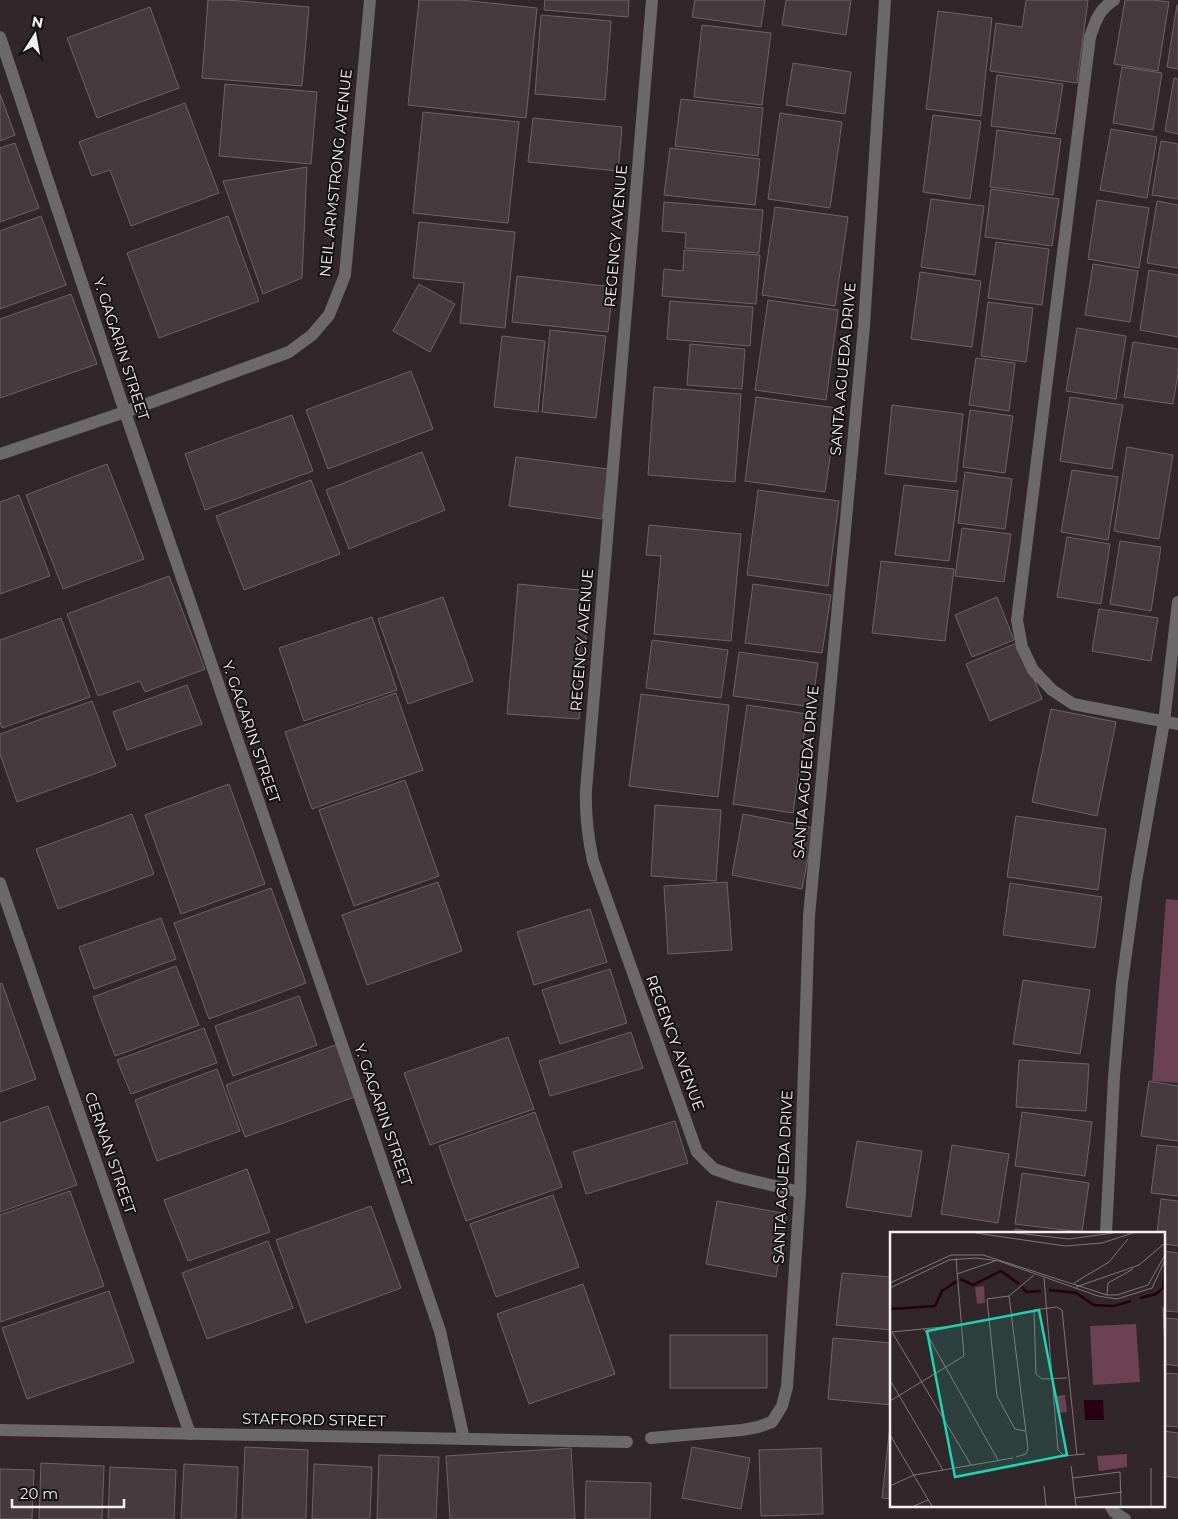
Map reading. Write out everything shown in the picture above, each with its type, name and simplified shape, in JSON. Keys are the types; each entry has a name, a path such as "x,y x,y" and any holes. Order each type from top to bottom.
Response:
{"street":[{"path":"365,0 370,0"},
{"name":"NEIL ARMSTRONG AVENUE","path":"0,454 125,412 289,352 312,335 329,315 344,275 370,0"},
{"name":"REGENCY AVENUE","path":"652,0 586,790 585,812 588,837 596,871 697,1152 714,1169 738,1177 800,1192"},
{"name":"SANTA AGUEDA DRIVE","path":"651,1438 742,1430 772,1422 782,1406 787,1387 800,1192 809,916 864,326 885,0"},
{"path":"1114,0 1107,4 1097,18 1090,38 1017,620 1022,647 1033,670 1052,690 1073,704 1178,724"},
{"name":"Y. GAGARIN STREET","path":"0,37 125,412 440,1331 464,1440"},
{"path":"1106,1232 1114,1077 1122,984 1136,882 1164,722 1178,602"},
{"name":"CERNAN STREET","path":"0,883 190,1434"},
{"name":"STAFFORD STREET","path":"0,1430 627,1442"},
{"path":"1111,1506 1114,1512 1125,1519"}],"shaded area":[{"path":"1166,899 1178,900 1178,1083 1152,1081"}],"building":[{"path":"208,0 309,7 302,86 202,78"},
{"path":"419,0 461,0 537,8 526,118 408,105"},
{"path":"545,0 629,0 628,17 544,10"},
{"path":"695,0 765,0 761,27 692,17"},
{"path":"786,0 851,0 846,35 782,25"},
{"path":"1026,0 1088,0 1077,83 990,71 996,23 1022,27"},
{"path":"1125,0 1169,2 1158,71 1114,64"},
{"path":"1178,5 1178,69 1167,67"},
{"path":"150,7 179,88 97,118 67,38"},
{"path":"938,11 992,18 981,116 926,109"},
{"path":"541,15 611,21 605,100 535,94"},
{"path":"702,25 771,33 762,105 694,97"},
{"path":"793,63 851,72 845,114 786,105"},
{"path":"1122,67 1162,73 1153,130 1113,123"},
{"path":"997,75 1063,84 1055,134 991,126"},
{"path":"1174,78 1178,79 1178,134 1165,131"},
{"path":"225,84 317,92 311,164 219,156"},
{"path":"0,94 15,135 0,141"},
{"path":"681,99 763,108 758,156 675,146"},
{"path":"185,103 219,193 131,226 110,170 92,176 79,142"},
{"path":"423,112 519,122 508,223 413,213"},
{"path":"780,113 842,122 830,208 768,199"},
{"path":"933,115 981,121 970,199 923,192"},
{"path":"533,118 622,127 618,171 528,162"},
{"path":"1111,129 1157,137 1147,198 1100,190"},
{"path":"997,130 1061,139 1053,195 990,187"},
{"path":"1161,141 1178,144 1178,199 1152,195"},
{"path":"15,143 39,208 0,222 0,148"},
{"path":"670,148 760,159 755,205 664,195"},
{"path":"307,167 302,278 263,294 223,181"},
{"path":"991,189 1059,199 1052,246 985,237"},
{"path":"931,199 984,206 975,275 921,267"},
{"path":"1097,200 1149,208 1139,268 1088,259"},
{"path":"1157,201 1178,205 1178,268 1147,263"},
{"path":"664,202 763,210 759,253 685,248 686,233 662,231"},
{"path":"775,207 848,217 835,306 762,295"},
{"path":"41,216 66,285 0,309 0,231"},
{"path":"228,216 259,301 159,338 127,253"},
{"path":"419,222 515,232 505,328 460,323 464,283 413,278"},
{"path":"996,242 1049,249 1042,305 988,298"},
{"path":"684,250 760,255 756,304 662,296 664,269 683,271"},
{"path":"1093,264 1138,271 1130,322 1085,315"},
{"path":"1149,270 1178,275 1178,337 1140,330"},
{"path":"920,272 981,281 972,347 911,339"},
{"path":"517,276 613,287 608,332 512,322"},
{"path":"419,284 455,304 430,352 393,331"},
{"path":"71,294 97,364 0,398 0,319"},
{"path":"768,300 838,310 826,400 755,390"},
{"path":"670,301 753,307 750,346 667,339"},
{"path":"988,302 1033,308 1026,362 981,356"},
{"path":"1077,328 1126,336 1116,399 1066,391"},
{"path":"550,330 606,336 596,418 542,412"},
{"path":"502,336 545,341 538,412 494,407"},
{"path":"1133,342 1178,349 1178,373 1173,404 1124,397"},
{"path":"690,344 745,349 742,389 687,385"},
{"path":"976,358 1015,363 1009,411 969,405"},
{"path":"411,371 433,429 328,469 306,410"},
{"path":"654,387 741,394 735,482 648,475"},
{"path":"756,397 837,408 825,492 745,481"},
{"path":"1070,397 1123,405 1112,469 1060,461"},
{"path":"892,405 963,414 956,482 885,474"},
{"path":"970,410 1013,416 1005,473 963,467"},
{"path":"292,415 313,471 205,510 185,454"},
{"path":"1127,447 1173,455 1159,539 1114,531"},
{"path":"422,452 445,510 349,549 326,490"},
{"path":"516,457 608,469 602,519 509,506"},
{"path":"107,464 144,559 63,589 26,495"},
{"path":"1072,470 1118,477 1108,540 1061,532"},
{"path":"965,472 1012,479 1005,529 958,523"},
{"path":"311,480 340,554 244,590 216,516"},
{"path":"904,485 958,491 949,561 895,555"},
{"path":"758,490 839,501 828,586 747,575"},
{"path":"19,495 50,576 0,594 0,502"},
{"path":"649,525 741,534 731,641 654,634 661,556 646,555"},
{"path":"962,528 1011,534 1004,582 955,576"},
{"path":"1067,537 1110,544 1101,604 1057,597"},
{"path":"1120,541 1161,547 1151,611 1110,604"},
{"path":"881,561 954,569 945,641 872,633"},
{"path":"169,576 205,669 145,692 140,681 98,696 67,614"},
{"path":"518,584 590,591 579,719 507,714"},
{"path":"753,584 831,595 822,653 745,643"},
{"path":"443,597 473,681 408,704 378,619"},
{"path":"997,597 1014,640 972,657 955,615"},
{"path":"1099,609 1158,618 1151,661 1092,651"},
{"path":"372,617 397,690 304,721 279,648"},
{"path":"61,618 90,697 2,728 0,722 0,640"},
{"path":"652,640 728,650 721,698 646,688"},
{"path":"1019,642 1042,699 990,721 966,664"},
{"path":"739,652 818,663 812,707 733,696"},
{"path":"187,685 202,724 127,750 113,712"},
{"path":"396,693 423,770 312,809 285,732"},
{"path":"641,694 729,705 718,797 629,786"},
{"path":"92,701 116,766 17,802 0,754 0,734"},
{"path":"747,705 807,714 793,813 733,804"},
{"path":"1051,709 1116,722 1097,816 1032,802"},
{"path":"405,780 439,876 354,906 319,810"},
{"path":"229,784 265,884 181,914 145,815"},
{"path":"655,805 721,810 716,881 651,876"},
{"path":"132,814 154,874 58,909 36,849"},
{"path":"743,814 814,828 802,889 732,875"},
{"path":"1016,816 1106,829 1098,890 1007,877"},
{"path":"438,882 462,951 367,985 342,915"},
{"path":"727,882 732,950 668,954 664,886"},
{"path":"1010,883 1102,897 1095,948 1003,935"},
{"path":"271,888 306,983 209,1019 174,923"},
{"path":"590,909 607,962 534,985 517,932"},
{"path":"161,918 176,959 94,989 79,947"},
{"path":"176,966 199,1025 115,1056 93,997"},
{"path":"610,969 627,1023 560,1044 542,990"},
{"path":"1023,980 1090,990 1080,1054 1013,1044"},
{"path":"2,983 36,1079 0,1092 0,984"},
{"path":"299,996 317,1045 233,1076 215,1026"},
{"path":"204,1028 217,1063 131,1094 117,1060"},
{"path":"631,1032 643,1068 550,1096 539,1061"},
{"path":"508,1037 534,1109 430,1145 404,1073"},
{"path":"338,1044 357,1096 245,1137 226,1085"},
{"path":"1019,1060 1089,1064 1086,1111 1016,1107"},
{"path":"217,1069 240,1131 157,1161 135,1100"},
{"path":"1149,1081 1178,1086 1178,1141 1141,1136"},
{"path":"48,1106 77,1185 0,1212 0,1123"},
{"path":"535,1112 562,1187 466,1221 439,1146"},
{"path":"1022,1112 1092,1122 1085,1176 1015,1166"},
{"path":"675,1121 688,1163 586,1194 573,1152"},
{"path":"857,1141 922,1151 911,1217 846,1207"},
{"path":"952,1145 1009,1154 998,1223 941,1214"},
{"path":"1157,1145 1178,1147 1178,1196 1151,1193"},
{"path":"247,1169 270,1232 188,1261 164,1200"},
{"path":"1022,1173 1089,1183 1082,1232 1015,1224"},
{"path":"70,1191 104,1286 0,1322 0,1215"},
{"path":"553,1195 579,1267 496,1297 470,1224"},
{"path":"1161,1199 1178,1201 1178,1246 1166,1244 1166,1232 1157,1232"},
{"path":"717,1201 787,1214 776,1277 706,1264"},
{"path":"371,1206 401,1288 306,1323 276,1240"},
{"path":"1015,1229 1034,1232 1015,1232"},
{"path":"268,1241 293,1308 207,1339 182,1273"},
{"path":"1166,1251 1178,1253 1178,1312 1166,1311"},
{"path":"842,1273 890,1277 890,1330 836,1325"},
{"path":"583,1284 615,1374 529,1404 497,1314"},
{"path":"109,1291 134,1362 27,1399 2,1328"},
{"path":"1166,1318 1178,1319 1178,1366 1166,1364"},
{"path":"670,1335 767,1335 767,1388 670,1388"},
{"path":"833,1338 890,1343 890,1405 828,1399"},
{"path":"1166,1373 1178,1374 1178,1427 1166,1426"},
{"path":"890,1425 890,1499 882,1498"},
{"path":"1166,1431 1178,1433 1178,1478 1166,1476"},
{"path":"245,1447 308,1450 306,1519 242,1519"},
{"path":"692,1447 750,1458 741,1509 682,1498"},
{"path":"571,1448 575,1519 450,1519 446,1456"},
{"path":"821,1448 823,1514 761,1516 759,1450"},
{"path":"379,1455 439,1457 436,1519 377,1519"},
{"path":"41,1463 104,1466 102,1519 39,1519"},
{"path":"184,1464 238,1467 236,1519 181,1519"},
{"path":"314,1464 372,1467 370,1519 312,1519"},
{"path":"110,1467 176,1470 174,1519 108,1519"},
{"path":"0,1469 34,1470 32,1519 0,1519"},
{"path":"586,1481 651,1483 650,1519 585,1519"}]}
